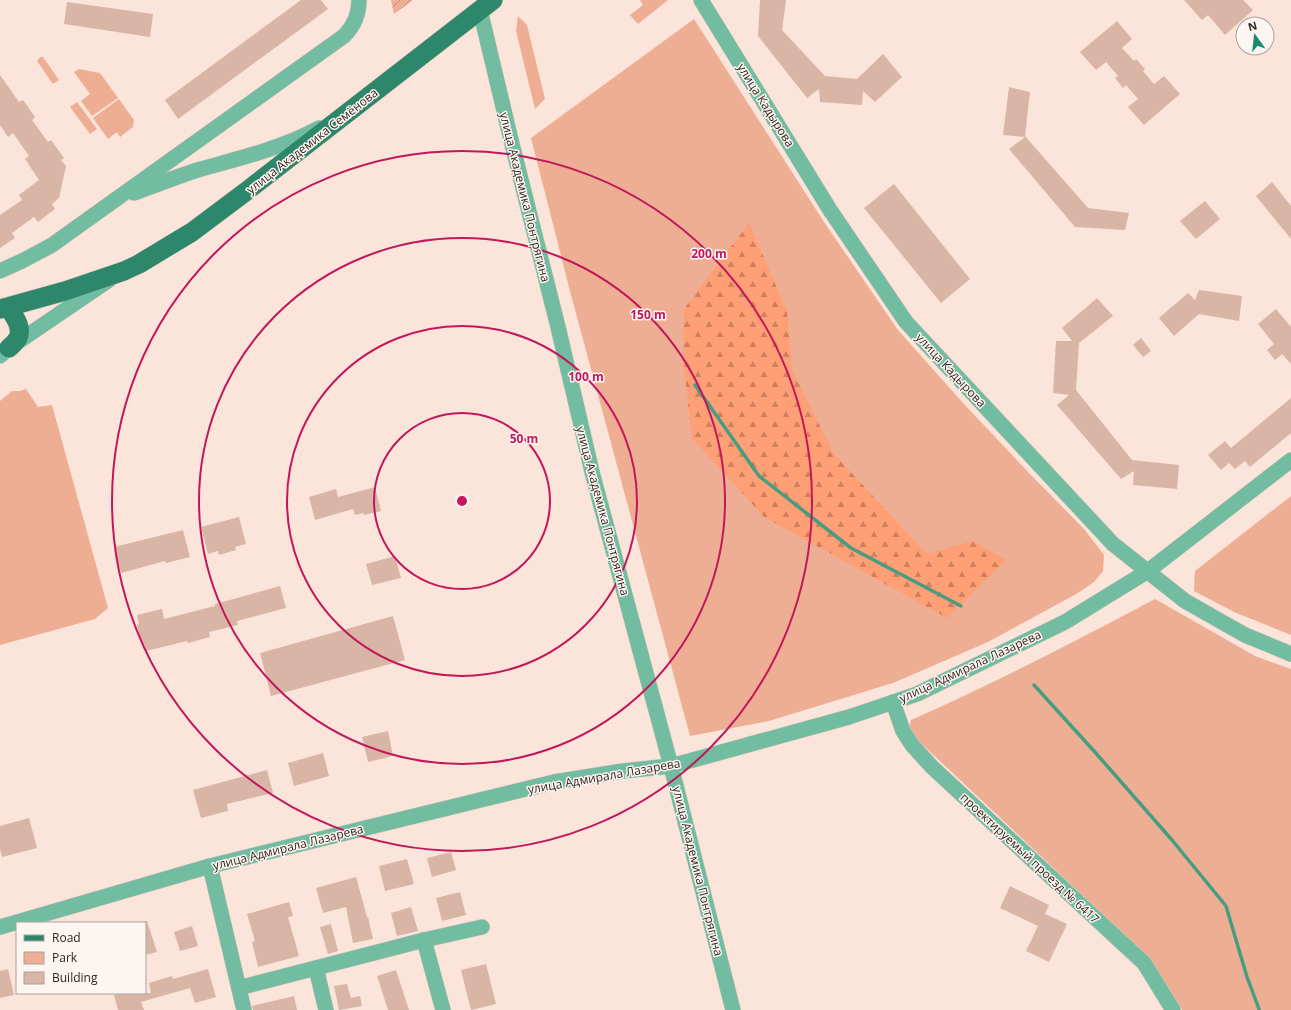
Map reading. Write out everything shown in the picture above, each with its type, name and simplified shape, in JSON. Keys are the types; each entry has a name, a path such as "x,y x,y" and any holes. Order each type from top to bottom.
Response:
{"main road":[{"name":"улица Академика Семёнова","path":"4,309 65,291 124,271 139,264 192,232 487,5"},
{"path":"4,309 18,322 19,331 18,338 4,352"}],"street":[{"path":"0,271 52,245 344,36 351,29 356,20 359,0"},
{"name":"улица Кадырова","path":"701,0 830,210 906,322 1113,544 1185,601 1245,635 1291,654"},
{"name":"улица Академика Понтрягина","path":"487,5 511,140 558,327 593,476 671,766 733,1010"},
{"path":"117,199 199,170 243,158 302,137 354,108"},
{"path":"188,148 183,156 187,166 199,170"},
{"name":"улица Академика Семёнова","path":"4,352 124,271"},
{"name":"улица Адмирала Лазарева","path":"17,922 210,866 554,782 623,770 671,766 850,717 917,694 1064,622 1148,572 1291,460"},
{"name":"проектируемый проезд № 6417","path":"893,702 903,731 912,745 932,767 1144,963 1173,1010"},
{"path":"210,866 244,1010"},
{"name":"улица Адмирала Лазарева","path":"0,927 16,922"},
{"path":"239,988 424,940 482,927"},
{"path":"424,940 443,1010"},
{"path":"316,968 326,1010"}],"green space":[{"path":"391,0 413,0 394,14"},
{"path":"640,0 668,0 638,24 630,15 643,5"},
{"path":"518,16 527,25 545,99 535,109 516,31"},
{"path":"694,19 824,222 898,330 963,403 1084,529 1104,555 1103,571 1094,582 1078,593 988,642 893,683 769,721 690,736 571,295 531,138"},
{"path":"40,57 43,57 59,80 53,84 37,61"},
{"path":"79,69 100,73 118,98 92,116 81,101 90,94 74,72"},
{"path":"119,99 134,120 133,127 120,137 117,132 108,139 93,118"},
{"path":"77,102 97,129 90,134 70,107"},
{"path":"749,223 787,311 792,370 834,454 927,554 972,541 1006,560 947,618 764,517 692,438 683,360 684,309"},
{"path":"26,389 38,407 52,405 108,608 95,619 0,645 0,401 12,391"},
{"path":"1291,496 1291,635 1234,612 1194,591 1195,571"},
{"path":"1155,599 1255,656 1291,669 1291,1010 1182,1010 1149,958 908,731 911,720 1004,677"}],"building":[{"path":"301,0 321,0 328,9 178,119 165,100"},
{"path":"760,0 786,0 782,30 825,76 857,79 883,54 902,77 875,102 863,91 862,105 820,102 819,89 807,98 758,36"},
{"path":"1184,0 1243,0 1253,10 1246,16 1235,16 1235,26 1225,35 1208,15 1202,20"},
{"path":"67,2 153,14 150,37 64,24"},
{"path":"1117,21 1132,39 1122,48 1134,61 1136,59 1145,69 1143,71 1154,84 1164,76 1180,94 1144,125 1128,107 1138,99 1126,85 1123,88 1115,78 1118,76 1106,62 1096,70 1080,52"},
{"path":"0,75 19,102 23,100 35,117 32,120 48,142 51,140 64,158 61,160 66,166 59,198 52,204 55,209 38,222 34,217 12,233 15,238 0,248 0,215 22,200 19,195 39,180 25,159 29,156 13,133 8,137 0,125"},
{"path":"1009,87 1030,92 1025,136 1088,208 1129,213 1125,230 1075,227 1009,149 1025,137 1003,135"},
{"path":"1272,182 1291,206 1291,239 1256,196"},
{"path":"894,184 970,279 941,303 864,208"},
{"path":"1205,201 1220,219 1196,239 1180,221"},
{"path":"1199,290 1242,296 1239,321 1199,314 1174,336 1159,318 1188,293 1195,300"},
{"path":"1097,298 1113,316 1079,343 1076,390 1132,460 1179,465 1177,489 1133,485 1134,471 1121,479 1057,405 1069,395 1053,393 1056,341 1072,341 1062,328"},
{"path":"1276,309 1291,327 1291,364 1282,354 1275,360 1267,350 1274,344 1258,324"},
{"path":"1141,338 1151,351 1143,357 1133,345"},
{"path":"1291,398 1291,433 1250,467 1245,461 1235,469 1229,463 1221,470 1208,455 1225,441 1231,448"},
{"path":"375,487 381,511 364,515 363,513 355,515 353,509 315,520 309,497 336,489 338,497"},
{"path":"239,517 246,544 235,547 236,550 219,555 218,551 208,554 201,527"},
{"path":"183,530 190,557 166,563 165,561 121,573 114,547"},
{"path":"395,556 401,578 372,585 366,564"},
{"path":"280,586 286,608 237,621 238,625 209,632 210,637 188,643 187,641 146,651 144,644 142,645 137,625 139,624 137,615 162,609 164,619 215,606 215,604"},
{"path":"393,616 405,660 271,696 260,653"},
{"path":"388,731 393,756 368,762 362,737"},
{"path":"323,753 329,776 294,786 288,763"},
{"path":"267,770 273,793 227,804 228,811 201,818 193,790"},
{"path":"29,818 37,848 2,857 0,849 0,826"},
{"path":"451,852 456,870 432,877 427,858"},
{"path":"407,859 414,884 385,891 379,866"},
{"path":"356,877 373,939 353,943 346,907 323,913 316,888"},
{"path":"1010,886 1049,905 1045,914 1067,924 1049,962 1026,951 1038,926 1000,908"},
{"path":"460,892 466,915 442,921 436,898"},
{"path":"289,902 293,916 288,917 299,956 258,967 252,942 255,941 247,914"},
{"path":"411,907 418,931 397,936 391,913"},
{"path":"147,921 157,952 146,955 146,922"},
{"path":"331,924 338,951 328,954 320,927"},
{"path":"192,926 198,946 180,951 174,932"},
{"path":"486,964 496,1004 471,1010 461,970"},
{"path":"8,969 14,995 0,998 0,971"},
{"path":"208,969 216,997 195,1003 190,988 141,1002 144,1010 118,1010 114,995 151,993 149,983 172,976 173,979"},
{"path":"396,970 409,1010 388,1010 377,976"},
{"path":"347,984 351,998 360,996 362,1006 339,1010 334,986"},
{"path":"294,996 297,1010 253,1010 252,1006"}],"waterway":[{"path":"695,385 759,476 851,548 961,606"},
{"path":"1034,685 1172,840 1226,906 1247,977 1259,1009"}]}
